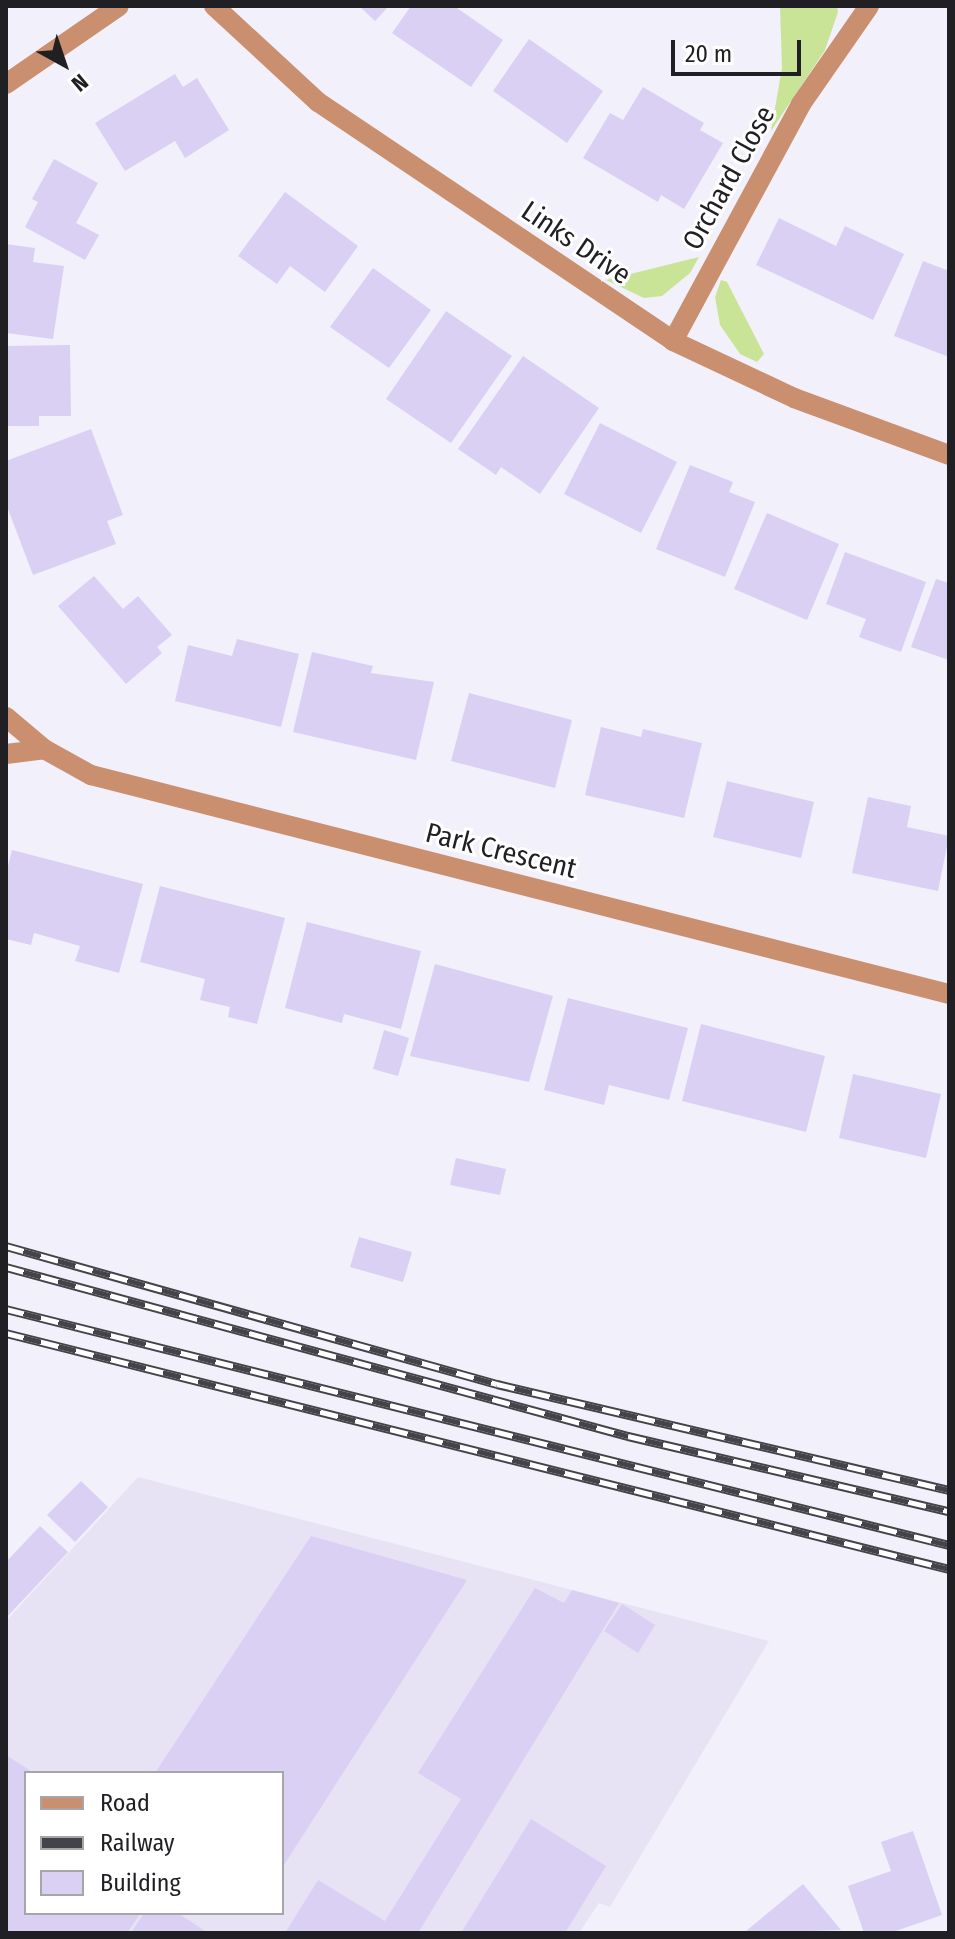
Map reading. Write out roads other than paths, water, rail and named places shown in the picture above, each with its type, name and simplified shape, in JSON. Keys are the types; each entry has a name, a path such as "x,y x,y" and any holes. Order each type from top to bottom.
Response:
{"street":[{"path":"6,84 119,6"},
{"name":"Links Drive","path":"214,6 318,102 673,341 794,398 949,455"},
{"name":"Orchard Close","path":"673,341 801,104 869,6"},
{"name":"Park Crescent","path":"6,717 44,749 91,775 949,994"},
{"path":"6,754 44,749"}],"railway":[{"path":"6,1246 497,1384 949,1490"},
{"path":"6,1267 628,1436 949,1511"},
{"path":"6,1309 949,1545"},
{"path":"6,1333 949,1569"}]}
